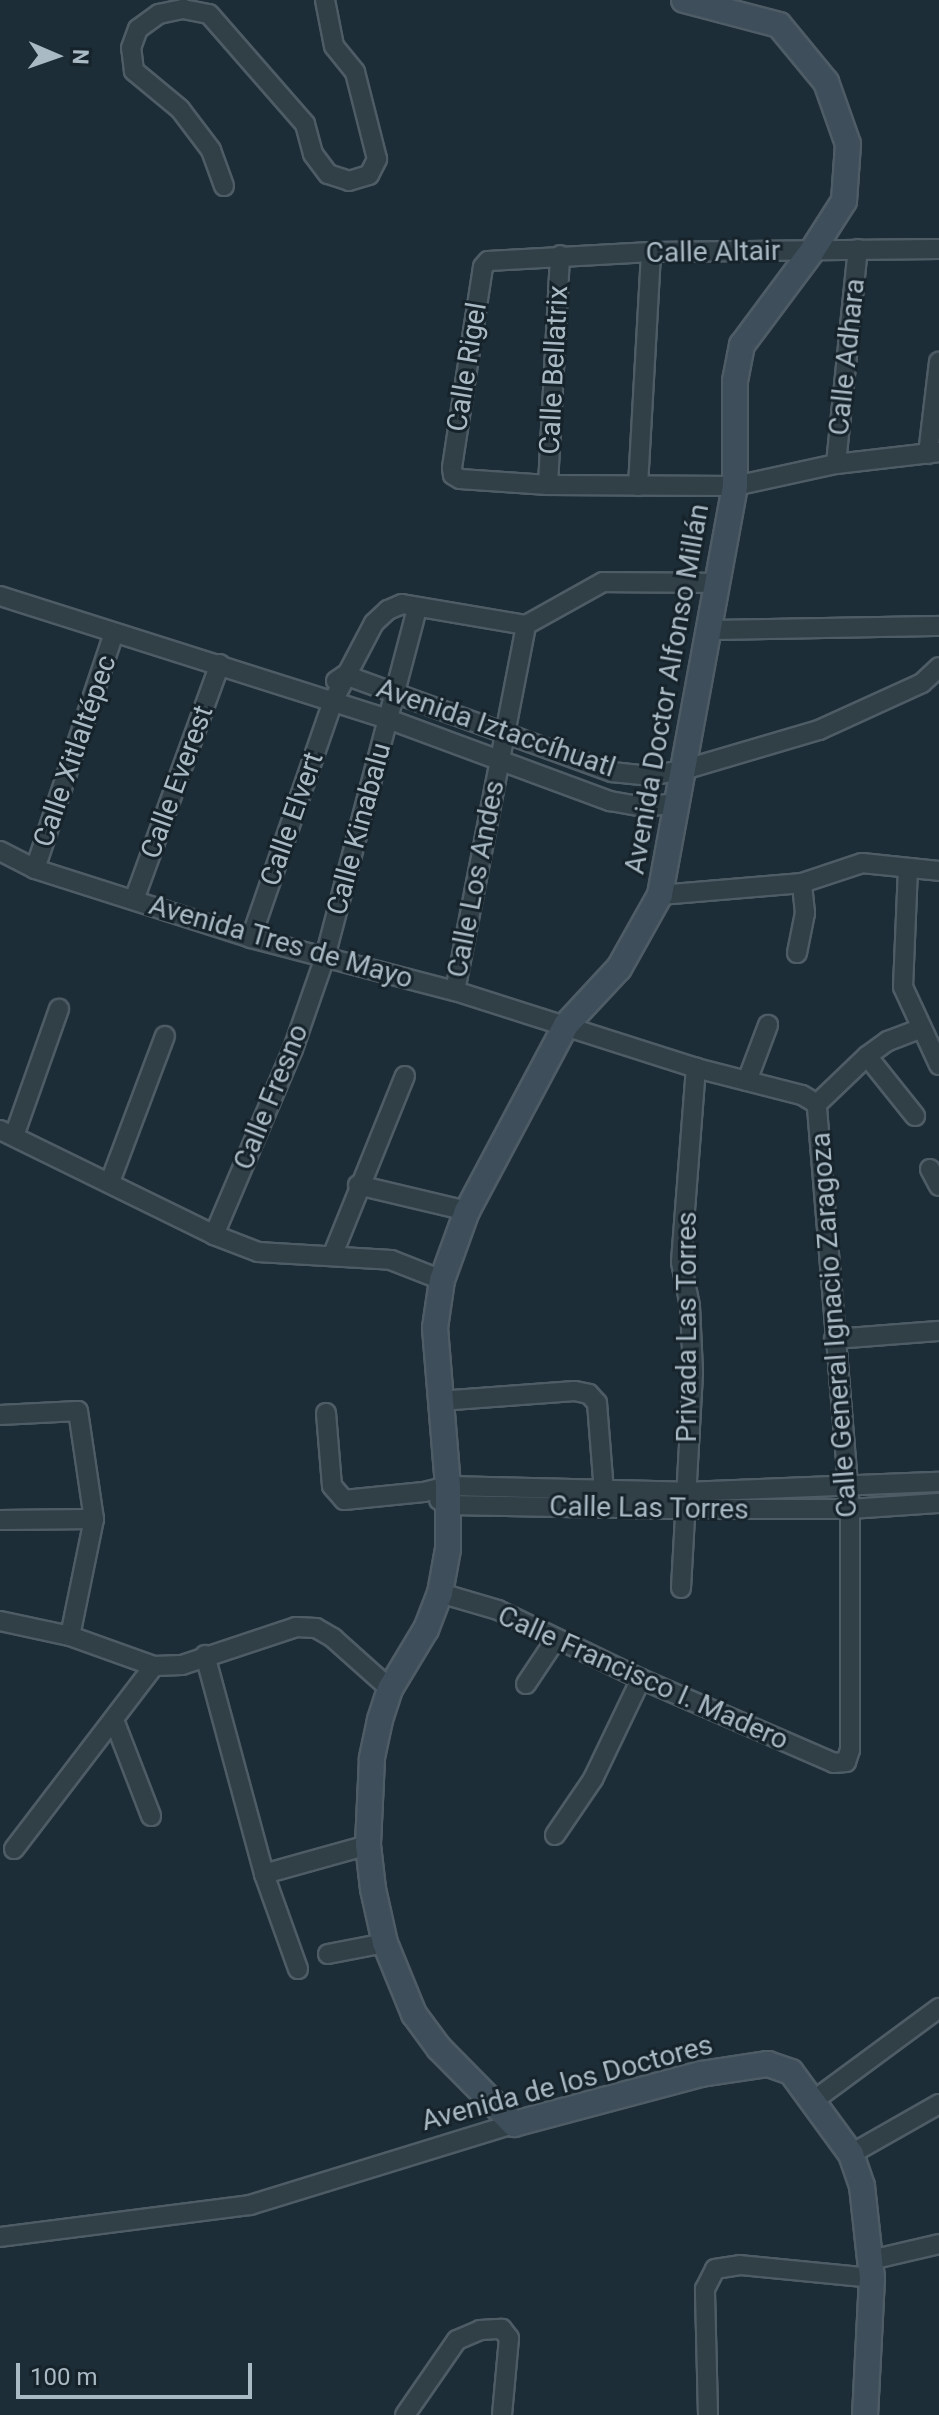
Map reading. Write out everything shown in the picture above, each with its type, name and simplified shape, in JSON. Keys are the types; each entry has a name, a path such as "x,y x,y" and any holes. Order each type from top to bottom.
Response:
{"main road":[{"name":"Avenida Doctor Alfonso Millán","path":"514,2124 439,2048 414,2014 385,1943 373,1889 368,1845 372,1759 390,1689 426,1629 440,1593 448,1549 440,1494 435,1328 442,1280 467,1211 566,1025 619,968 660,895 735,486 735,381 742,345 812,251 844,201 848,144 826,82 779,25 684,0"},
{"name":"Avenida de los Doctores","path":"514,2124 701,2074 768,2064 791,2072 851,2154 862,2186 871,2269 865,2415"}],"street":[{"path":"224,186 211,150 180,109 134,71 131,48 138,29 159,14 183,9 209,14 305,124 313,154 328,174 349,181 369,175 377,159 355,72 334,46 325,0"},
{"name":"Calle Adhara","path":"836,464 858,249"},
{"name":"Calle Altair","path":"488,261 651,252 939,249"},
{"path":"638,486 651,252"},
{"name":"Calle Bellatrix","path":"548,485 560,255"},
{"name":"Calle Rigel","path":"488,261 483,267 453,475 460,479 548,485"},
{"path":"548,485 735,486 836,464 934,453 939,362"},
{"path":"417,608 526,625 603,582 718,583"},
{"name":"Avenida Iztaccíhuatl","path":"0,597 388,719 610,801 644,807 677,803"},
{"name":"Calle Elvert","path":"251,938 324,698 345,675 374,623 388,610 402,604 417,608"},
{"name":"Calle Kinabalu","path":"325,957 417,608"},
{"name":"Calle Los Andes","path":"455,991 526,625"},
{"path":"709,630 939,626"},
{"name":"Calle Xitlaltépec","path":"35,869 114,633"},
{"name":"Calle Everest","path":"134,900 220,664"},
{"name":"Avenida Iztaccíhuatl","path":"345,675 612,772 649,776 683,770 819,730 922,683 939,667"},
{"name":"Avenida Tres de Mayo","path":"0,851 35,869 251,938 455,991 566,1025"},
{"path":"660,895 802,883 862,863 939,871"},
{"path":"908,868 903,987 939,1065"},
{"path":"797,953 805,913 802,883"},
{"name":"Calle Fresno","path":"214,1235 293,1049 325,957"},
{"path":"59,1009 7,1133 214,1235 258,1252 333,1254 391,1260 442,1280"},
{"name":"Calle General Ignacio Zaragoza","path":"566,1025 696,1068 802,1095 817,1104 850,1509 850,1750 846,1762"},
{"path":"747,1081 768,1025"},
{"path":"817,1104 867,1056 888,1041 920,1029"},
{"path":"110,1182 165,1036"},
{"path":"867,1056 915,1116"},
{"name":"Privada Las Torres","path":"681,1588 693,1372 690,1306 681,1262 696,1068"},
{"path":"333,1254 358,1185 405,1076"},
{"path":"930,1169 939,1186"},
{"path":"358,1185 467,1211"},
{"path":"834,1339 939,1331"},
{"path":"439,1401 575,1391 589,1394 597,1403 604,1491"},
{"path":"0,1415 78,1411 94,1519 70,1636"},
{"path":"326,1413 336,1495 344,1500 440,1494"},
{"path":"848,1487 939,1482"},
{"name":"Calle Las Torres","path":"440,1494 604,1491 687,1500 848,1487"},
{"name":"Calle Las Torres","path":"440,1494 687,1500 850,1509"},
{"path":"850,1509 939,1503"},
{"path":"0,1520 94,1519"},
{"name":"Calle Francisco I. Madero","path":"440,1593 498,1610 641,1679 834,1763 846,1762"},
{"path":"0,1621 70,1636 154,1666 182,1665 296,1627 316,1628 333,1638 390,1689"},
{"path":"526,1684 556,1639"},
{"path":"205,1655 264,1874 298,1969"},
{"path":"14,1849 154,1666"},
{"path":"555,1835 593,1779 641,1679"},
{"path":"114,1720 151,1816"},
{"path":"264,1874 368,1845"},
{"path":"328,1954 385,1943"},
{"path":"813,2101 939,2008"},
{"path":"851,2154 939,2104"},
{"name":"Avenida de los Doctores","path":"0,2237 250,2205 514,2124"},
{"path":"708,2415 705,2289 715,2269 740,2265 871,2269 939,2244"},
{"path":"405,2415 457,2340 480,2330 502,2329 509,2338 502,2415"}]}
